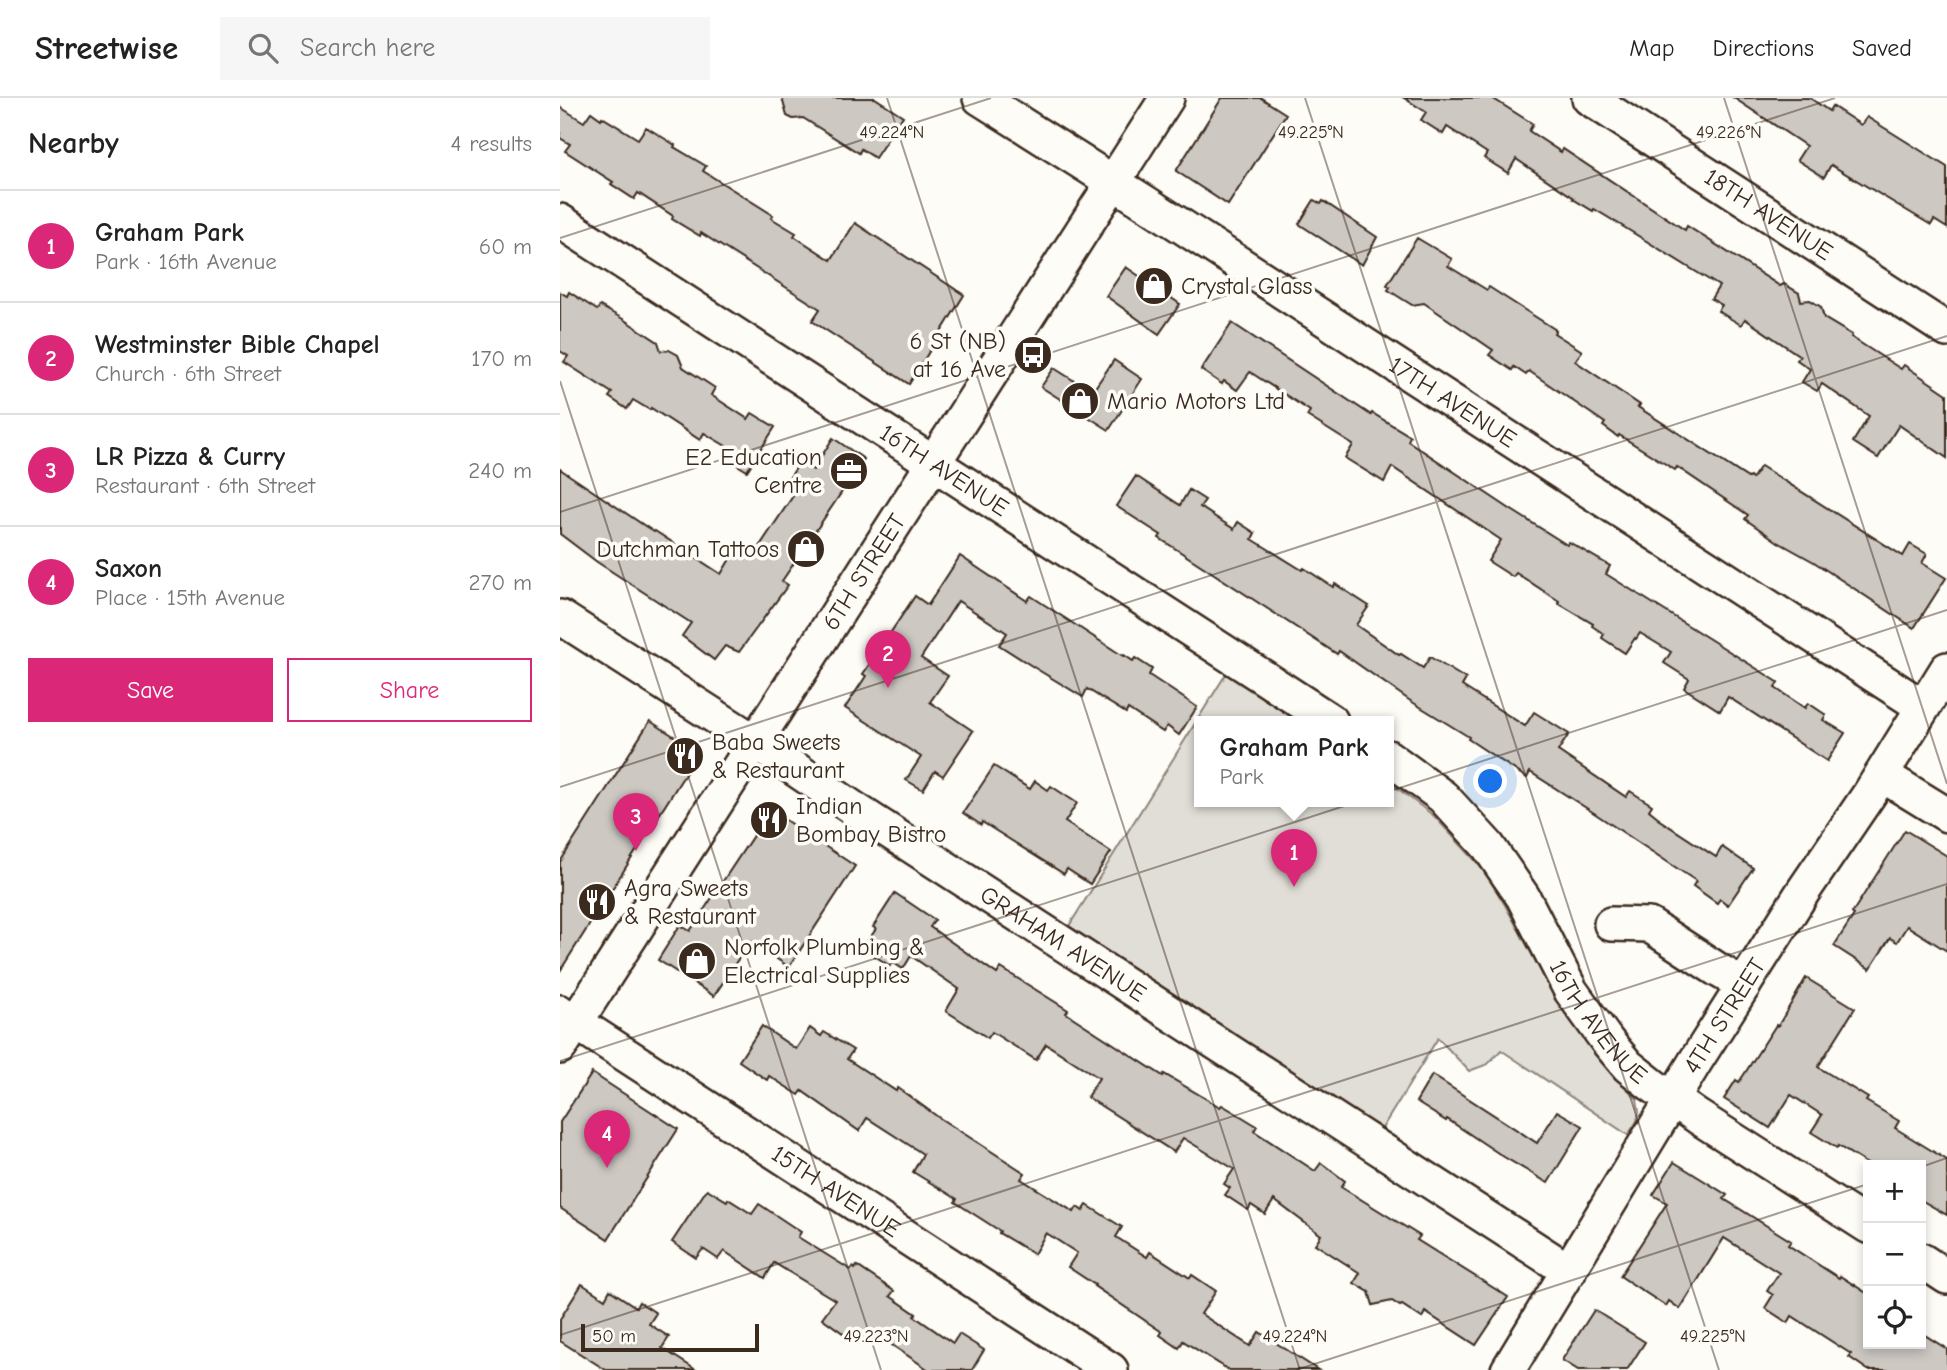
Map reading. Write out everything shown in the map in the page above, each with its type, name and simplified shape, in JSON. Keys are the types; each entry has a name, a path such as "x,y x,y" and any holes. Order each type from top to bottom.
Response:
{"street":[{"name":"17TH AVENUE","path":"980,98 1923,706"},
{"name":"6TH STREET","path":"565,1027 791,689 1167,98"},
{"name":"18TH AVENUE","path":"1589,98 1947,330"},
{"name":"16TH AVENUE","path":"560,220 1323,716"},
{"name":"GRAHAM AVENUE","path":"560,617 1569,1271"},
{"name":"4TH STREET","path":"1508,1370 1672,1100 1810,880 1882,775 1947,668"},
{"name":"16TH AVENUE","path":"1394,761 1443,797 1488,846 1523,897 1558,967 1586,1014 1628,1066 1672,1100 1863,1223"},
{"path":"1882,775 1947,815"},
{"path":"1611,924 1649,925 1744,985"},
{"name":"15TH AVENUE","path":"565,1027 1111,1370"},
{"path":"1926,1263 1947,1277"}],"shaded area":[{"path":"1226,674 1290,716 1200,716"},
{"path":"1194,725 1194,807 1394,807 1394,786 1434,816 1483,869 1560,1006 1599,1059 1637,1099 1637,1121 1628,1135 1501,1050 1488,1064 1469,1071 1438,1038 1381,1130 1069,926"}],"building":[{"path":"782,98 875,98 903,116 875,158 861,149 859,153 803,118 793,119 787,116"},
{"path":"1222,98 1261,98 1286,114 1228,205 1176,171"},
{"path":"1404,98 1492,98 1533,124 1529,131 1561,152 1563,149 1685,230 1687,226 1780,286 1784,284 1799,293 1801,301 1810,300 1821,307 1824,318 1852,335 1851,337 1901,369 1904,365 1947,394 1947,458 1899,425 1878,458 1853,442 1869,416 1822,384 1817,391 1802,382 1810,369 1797,360 1800,356 1745,319 1741,325 1718,311 1722,305 1711,299 1719,286 1594,209 1593,211 1573,199 1516,159 1508,173 1484,158 1487,153 1447,127 1443,134 1421,120 1426,112"},
{"path":"1734,98 1810,98 1829,111 1832,106 1861,125 1867,117 1947,167 1947,228 1934,220 1931,225 1831,165 1824,177 1797,160 1806,146"},
{"path":"560,107 584,122 591,112 638,139 646,127 706,166 703,171 773,215 771,218 796,233 794,236 831,260 855,223 964,295 909,384 812,321 820,309 701,233 700,236 672,219 673,216 638,193 634,199 565,151 570,144 560,138"},
{"path":"1314,200 1321,204 1323,201 1377,237 1362,265 1299,224"},
{"path":"1417,238 1452,259 1448,266 1487,290 1489,287 1556,330 1554,333 1582,351 1575,361 1640,405 1638,407 1748,478 1752,479 1761,466 1903,556 1910,544 1927,554 1922,563 1946,578 1914,628 1814,562 1778,542 1745,519 1748,515 1677,467 1675,470 1619,435 1618,437 1603,426 1605,423 1529,371 1526,375 1514,367 1512,370 1489,355 1493,350 1424,303 1412,305 1388,290 1390,287 1387,285"},
{"path":"1126,267 1180,304 1159,334 1106,296"},
{"path":"560,292 567,296 569,292 597,310 600,306 623,319 658,342 661,351 669,350 678,355 683,367 715,388 711,395 748,419 752,413 775,427 747,471 731,461 736,452 704,433 700,440 651,408 650,410 633,400 627,409 609,397 612,393 564,362 568,356 560,351"},
{"path":"1232,323 1371,415 1372,413 1410,436 1408,441 1510,509 1567,545 1569,542 1610,566 1606,574 1778,682 1775,688 1805,708 1808,703 1826,715 1823,720 1845,733 1827,761 1728,697 1720,711 1684,688 1689,679 1664,663 1671,652 1640,633 1625,653 1602,638 1604,634 1592,626 1593,624 1558,603 1559,601 1516,573 1513,577 1488,561 1501,540 1392,467 1384,482 1345,458 1353,445 1307,416 1310,411 1250,372 1237,390 1201,370"},
{"path":"1114,360 1142,379 1109,430 1041,387 1054,368 1092,392"},
{"path":"833,438 864,459 782,581 788,585 739,652 725,646 714,660 682,636 691,623 597,562 560,534 560,469 721,574 736,549 751,559 797,490 786,483 800,462 813,470"},
{"path":"1136,476 1180,505 1189,490 1205,500 1200,507 1234,529 1238,522 1255,533 1252,539 1333,587 1335,584 1369,606 1356,625 1399,655 1423,668 1430,657 1466,679 1462,686 1525,726 1534,712 1569,734 1558,751 1626,797 1630,791 1652,805 1649,810 1658,819 1716,857 1722,847 1753,868 1728,905 1720,899 1717,903 1693,886 1696,881 1594,813 1530,772 1527,778 1339,651 1337,654 1159,538 1161,535 1116,506"},
{"path":"960,556 1027,601 1031,596 1123,656 1133,661 1135,658 1152,669 1149,675 1197,707 1179,735 1167,726 1163,732 1128,709 1126,713 1087,689 1083,697 1035,668 999,645 1007,633 958,601 921,658 948,676 930,702 973,731 943,776 935,771 923,790 906,780 921,757 845,708 866,676 863,674 915,596 928,605"},
{"path":"650,721 699,752 560,971 560,862"},
{"path":"994,766 1030,789 1035,781 1048,790 1051,786 1077,803 1065,822 1111,852 1090,884 1067,869 1064,874 982,822 981,825 963,813"},
{"path":"770,810 855,866 789,967 750,941 714,996 658,960 680,925 690,931"},
{"path":"1905,830 1947,856 1947,951 1907,926 1897,942 1890,938 1870,969 1834,946"},
{"path":"895,893 935,920 930,927 997,974 1001,968 1068,1010 1066,1013 1163,1076 1164,1074 1257,1126 1254,1131 1315,1171 1321,1163 1345,1181 1341,1187 1420,1236 1417,1240 1508,1297 1476,1345 1425,1312 1422,1318 1392,1301 1373,1305 1369,1292 1354,1283 1360,1273 1315,1244 1321,1235 1274,1200 1265,1214 1251,1205 1248,1210 1225,1195 1230,1188 1224,1184 1234,1169 1183,1138 1174,1152 1087,1097 1099,1078 1046,1044 1036,1060 992,1032 988,1038 946,1011 959,989 911,956 903,969 892,962 890,966 863,948"},
{"path":"1806,978 1855,1008 1818,1067 1899,1121 1895,1128 1947,1160 1947,1215 1926,1203 1926,1160 1863,1161 1811,1132 1822,1115 1791,1095 1770,1128 1724,1099 1736,1080 1739,1082 1776,1025 1778,1026"},
{"path":"762,1026 796,1049 810,1028 821,1036 824,1032 853,1050 847,1059 896,1091 898,1088 1025,1173 1021,1179 1074,1212 1077,1207 1083,1211 1087,1205 1122,1227 1116,1237 1147,1257 1150,1252 1216,1291 1201,1314 1250,1346 1259,1332 1318,1370 1229,1370 1183,1341 1179,1348 1160,1335 1162,1332 1068,1267 1077,1253 1046,1233 1034,1254 955,1202 957,1199 913,1172 923,1154 867,1118 859,1131 802,1091 799,1095 769,1076 767,1080 739,1061"},
{"path":"592,1073 678,1129 608,1239 560,1208 560,1122"},
{"path":"1432,1075 1537,1143 1557,1111 1583,1126 1548,1183 1416,1102"},
{"path":"1674,1162 1727,1195 1724,1199 1791,1241 1788,1245 1863,1291 1863,1349 1926,1349 1926,1336 1947,1349 1947,1370 1868,1370 1849,1357 1851,1354 1792,1316 1788,1323 1765,1308 1773,1295 1767,1291 1779,1273 1724,1238 1680,1309 1669,1301 1666,1306 1620,1276 1667,1203 1653,1195"},
{"path":"707,1189 752,1214 759,1204 801,1232 798,1237 851,1270 857,1266 894,1291 890,1296 953,1343 959,1334 984,1350 972,1370 929,1370 868,1329 862,1338 851,1330 847,1336 822,1318 835,1300 774,1263 765,1278 724,1251 718,1259 703,1249 696,1258 672,1242"},
{"path":"582,1284 605,1299 610,1290 636,1307 639,1302 656,1313 649,1324 669,1337 662,1348 696,1370 606,1370 560,1341 560,1319"},
{"path":"1594,1310 1645,1342 1627,1370 1578,1370 1562,1360"}],"place":[{"name":"Crystal Glass","path":"1154,286"},
{"name":"6 St (NB) at 16 Ave","path":"1033,355"},
{"name":"Mario Motors Ltd","path":"1080,401"},
{"name":"E2 Education Centre","path":"849,471"},
{"name":"Dutchman Tattoos","path":"806,549"},
{"name":"Westminster Bible Chapel","path":"888,688"},
{"name":"Baba Sweets & Restaurant","path":"685,756"},
{"name":"Indian Bombay Bistro","path":"769,820"},
{"name":"LR Pizza & Curry","path":"636,851"},
{"name":"Graham Park","path":"1294,887"},
{"name":"Agra Sweets & Restaurant","path":"597,902"},
{"name":"Norfolk Plumbing & Electrical Supplies","path":"697,961"},
{"name":"Saxon","path":"607,1168"}]}
